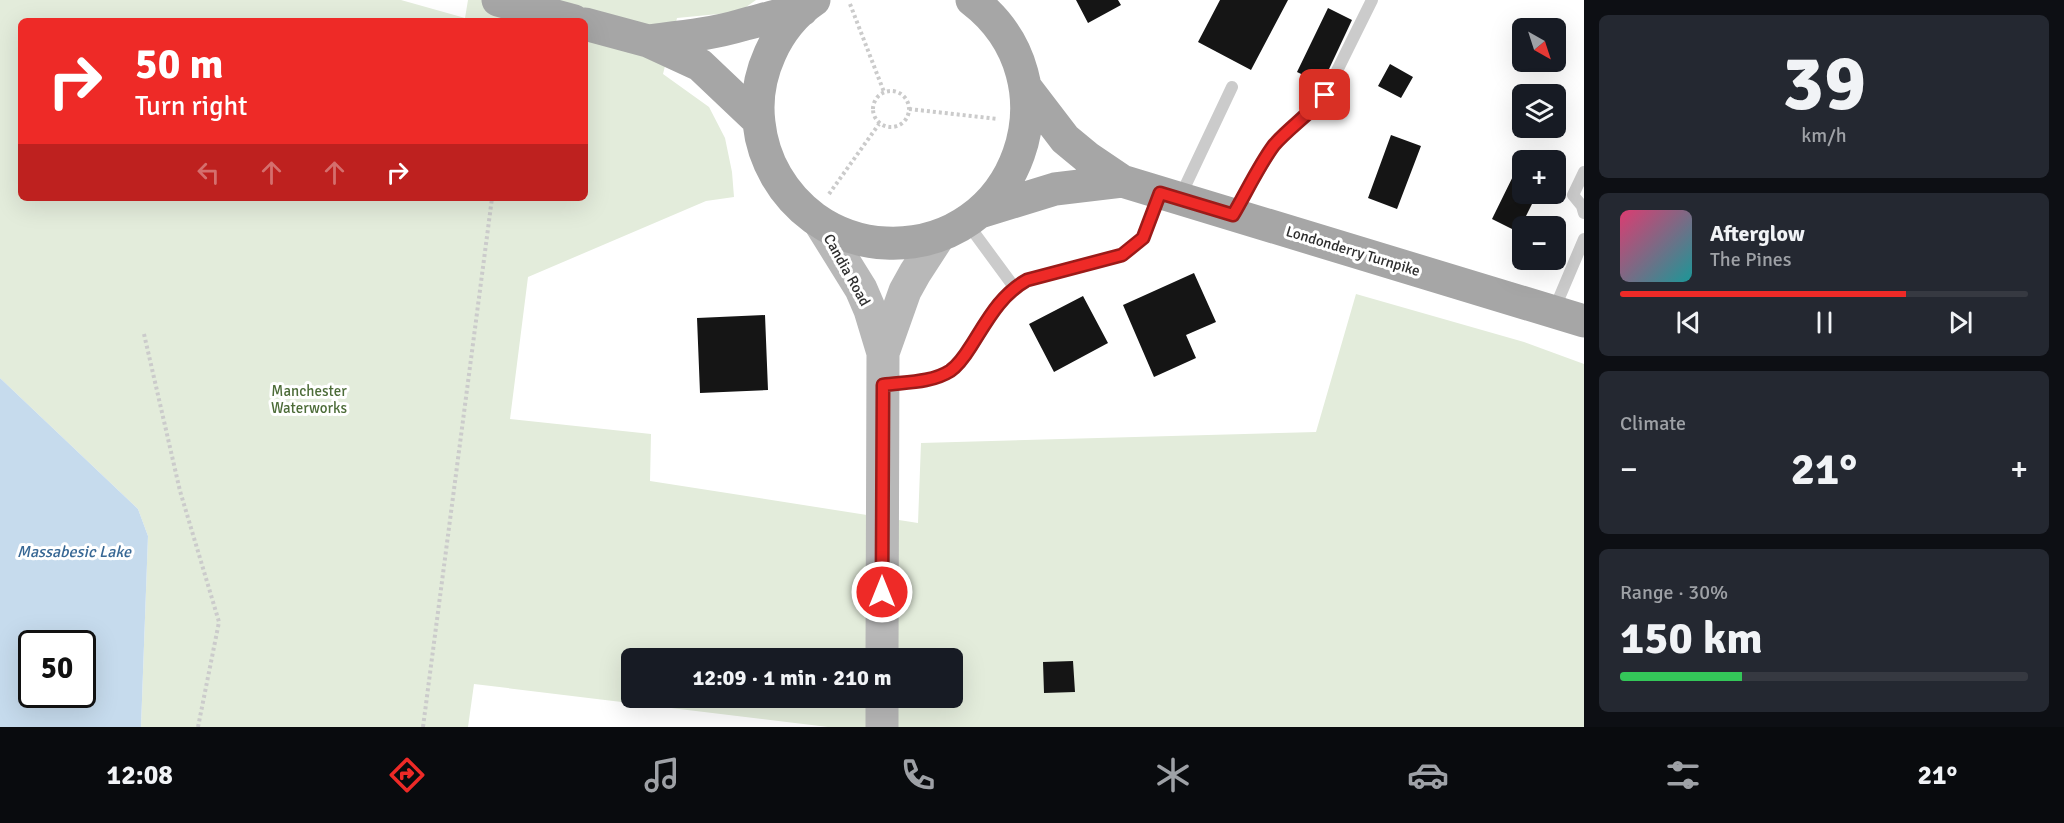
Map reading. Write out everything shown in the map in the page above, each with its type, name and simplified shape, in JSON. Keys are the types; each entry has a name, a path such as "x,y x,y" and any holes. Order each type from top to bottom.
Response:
{"main road":[{"path":"498,0 563,18"},
{"path":"961,223 1002,187 1019,156 1027,123 1026,88 1011,43 992,18 972,0"},
{"path":"648,41 742,26 808,5"},
{"path":"808,5 782,33 767,60 759,89 758,120 764,147 774,173 789,195 815,219"},
{"path":"588,25 648,41 700,65 758,120"},
{"name":"Londonderry Turnpike","path":"1026,88 1065,139 1122,181 1584,321"},
{"name":"Londonderry Turnpike","path":"815,219 848,236 878,243 908,243 1029,195 1055,189 1122,181"},
{"name":"Candia Road","path":"815,219 861,289 870,310 883,369 882,648"},
{"name":"Candia Road","path":"883,369 905,291 915,273 961,223"}],"lane":[{"path":"1233,215 1273,147 1313,111 1325,95 1371,0"},
{"path":"883,369 928,380 951,370 965,354 999,303 1014,287 1027,280 1122,255 1143,238 1170,196 1232,87"},
{"path":"1583,207 1573,195 1584,172"},
{"path":"961,223 1014,287"},
{"path":"1553,311 1584,239"}],"path":[{"path":"850,4 884,92"},
{"path":"890,90 907,99 909,109 907,118 898,126 885,127 879,124 873,115 873,104 879,94 890,90"},
{"path":"909,109 1004,120"},
{"path":"815,219 822,203 879,124"},
{"path":"423,727 492,201"},
{"path":"144,334 180,491 219,622 198,727"}],"green space":[{"name":"Manchester Waterworks","path":"0,0 401,0 465,18 468,0 756,0 739,12 677,18 663,74 709,107 725,138 734,197 706,201 528,277 510,419 651,434 650,481 918,523 921,443 1316,432 1356,294 1524,342 1584,364 1584,727 828,727 672,708 963,708 963,648 621,648 621,702 474,684 468,727 141,727 148,536 138,509 0,378"}],"water":[{"name":"Massabesic Lake","path":"0,378 138,509 148,536 141,727 0,727"}],"building":[{"path":"1076,0 1118,0 1121,5 1088,23"},
{"path":"1220,0 1288,0 1251,70 1198,42"},
{"path":"1328,8 1352,20 1322,84 1297,72"},
{"path":"1390,64 1413,77 1401,98 1378,86"},
{"path":"1391,135 1421,146 1397,209 1368,198"},
{"path":"1512,178 1512,204 1532,204 1526,216 1512,216 1512,229 1492,219"},
{"path":"1194,273 1216,322 1186,335 1196,358 1154,377 1123,305"},
{"path":"1083,296 1108,343 1054,372 1029,324"},
{"path":"765,315 768,390 700,393 697,318"},
{"path":"1073,661 1075,692 1044,693 1043,662"}],"route":[{"path":"882,592 883,385 928,380 951,370 965,354 999,303 1014,287 1027,280 1122,255 1143,238 1160,193 1233,215 1273,147 1313,111 1325,95"}]}
